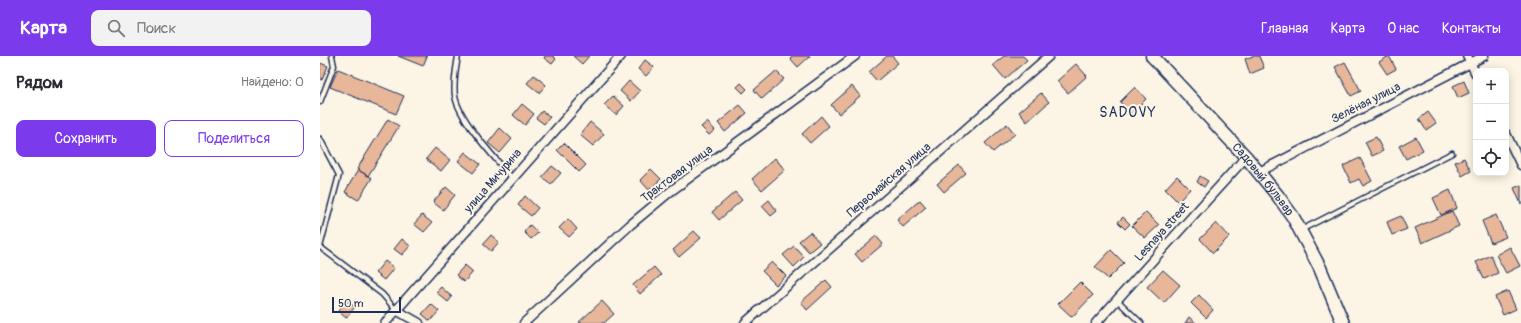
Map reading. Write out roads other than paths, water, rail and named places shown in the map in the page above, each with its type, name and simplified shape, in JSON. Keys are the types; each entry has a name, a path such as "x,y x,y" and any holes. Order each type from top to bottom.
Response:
{"street":[{"name":"улица Мичурина","path":"385,323 621,56"},
{"name":"Трактовая улица","path":"524,323 618,234 672,191 855,56"},
{"name":"Первомайская улица","path":"745,323 1049,56"},
{"name":"Садовый бульвар","path":"1152,56 1246,157 1278,196 1301,230 1320,268 1343,323"},
{"name":"Зелёная улица","path":"1259,172 1469,59 1484,56"},
{"path":"1509,140 1521,165"},
{"name":"Lesnaya street","path":"1096,323 1246,157"},
{"path":"396,310 419,323"}],"lane":[{"path":"320,102 334,66 332,56"},
{"path":"458,56 454,81 455,98 472,129 512,178"},
{"path":"320,139 339,175 320,247 382,294 396,310"},
{"path":"1301,230 1452,153"},
{"path":"1117,300 1141,323"}],"district":[{"name":"SADOVY","path":"1128,112"}]}
